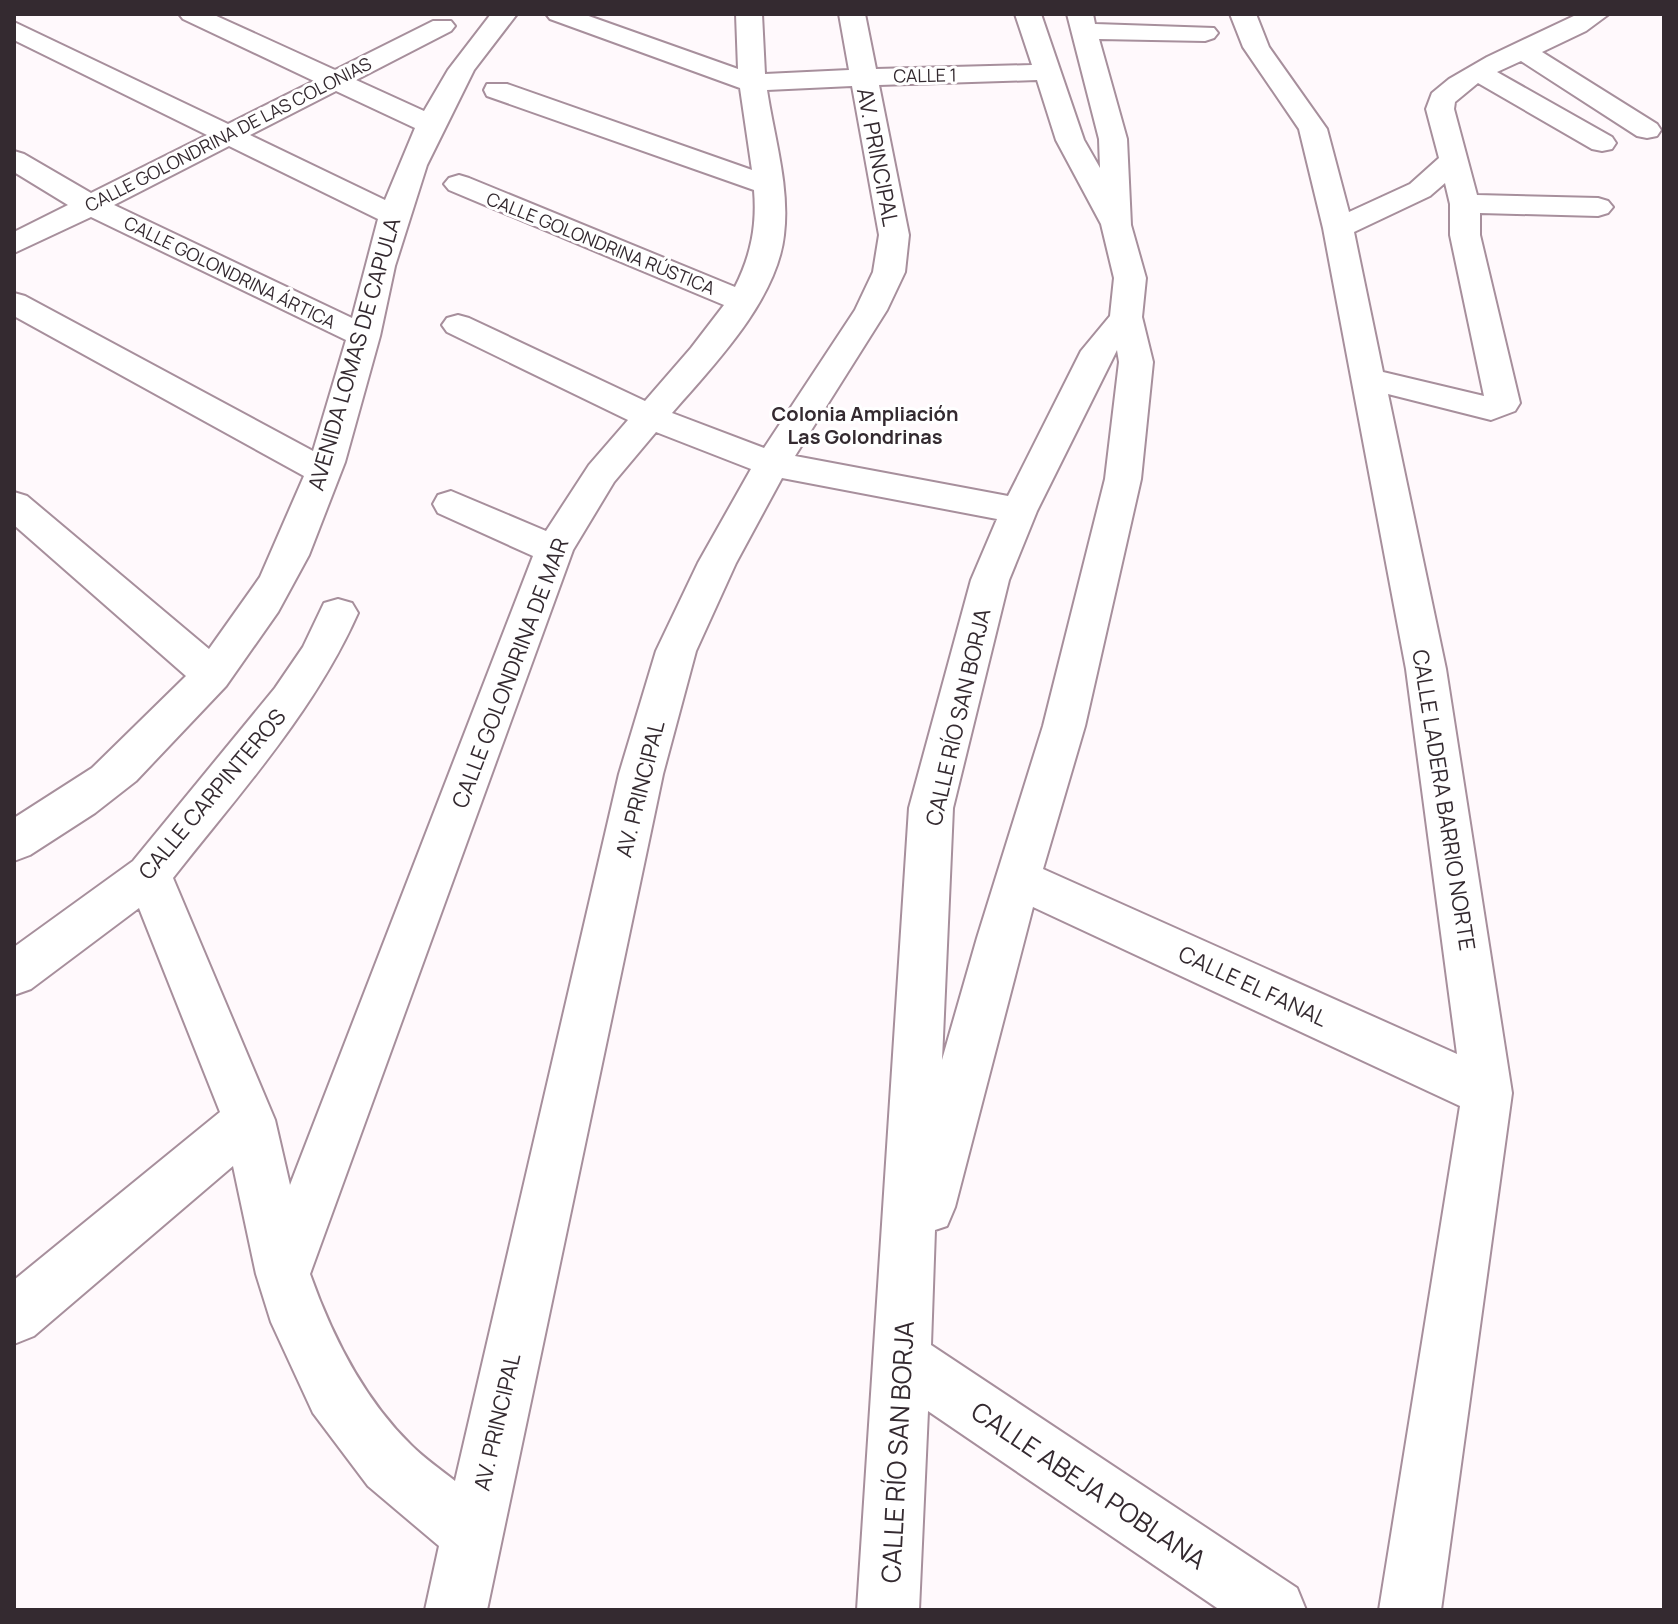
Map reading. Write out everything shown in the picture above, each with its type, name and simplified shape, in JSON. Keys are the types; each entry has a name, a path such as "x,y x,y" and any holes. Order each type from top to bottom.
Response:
{"street":[{"path":"192,14 429,124"},
{"path":"414,14 442,26 494,25"},
{"path":"559,14 752,83"},
{"name":"CALLE GOLONDRINA DE MAR","path":"283,1274 554,550 609,464 744,302 762,267 769,238 768,185 752,83 749,14"},
{"name":"AV. PRINCIPAL","path":"456,1610 641,774 676,651 717,563 772,464 871,310 889,272 894,235 852,14"},
{"name":"CALLE RÍO SAN BORJA","path":"1028,14 1070,140 1116,225"},
{"name":"CALLE LADERA BARRIO NORTE","path":"1243,14 1256,47 1313,129 1338,228 1426,669 1487,1093 1410,1610"},
{"path":"1537,14 1571,32"},
{"path":"1366,378 1491,409 1503,403 1465,235 1465,204 1440,109 1442,99 1478,72 1571,32 1596,14"},
{"path":"1083,22 1205,33"},
{"name":"CALLE RÍO SAN BORJA","path":"905,1294 1018,879 1064,726 1123,479 1136,362 1126,317 1130,278 1116,225 1113,139 1083,22"},
{"name":"AVENIDA LOMAS DE CAPULA","path":"16,838 103,785 212,675 277,581 322,471 364,336 378,267 429,124 494,25"},
{"name":"CALLE GOLONDRINA DE LAS COLONIAS","path":"14,244 442,26"},
{"path":"14,30 395,216"},
{"path":"1523,51 1647,130"},
{"name":"CALLE 1","path":"752,83 1049,72"},
{"path":"1478,72 1602,143"},
{"path":"497,90 768,185"},
{"path":"1338,228 1420,190 1455,159"},
{"name":"CALLE GOLONDRINA ÁRTICA","path":"14,160 88,204 364,336"},
{"name":"CALLE GOLONDRINA RÚSTICA","path":"459,184 744,302"},
{"path":"1465,204 1598,207"},
{"path":"14,303 322,471"},
{"name":"CALLE RÍO SAN BORJA","path":"888,1610 931,808 990,580 1019,511 1098,351 1126,317"},
{"path":"458,325 651,417 772,464 1019,511"},
{"path":"451,504 554,550"},
{"path":"14,505 212,675"},
{"name":"CALLE CARPINTEROS","path":"14,974 149,875 290,699 320,653 338,613"},
{"path":"149,875 249,1120 283,1274 299,1322 333,1393 389,1465 472,1534"},
{"name":"CALLE EL FANAL","path":"1018,879 1487,1093"},
{"path":"14,1316 249,1120"},
{"name":"CALLE ABEJA POBLANA","path":"903,1360 1275,1610"}],"district":[{"name":"Colonia Ampliación Las Golondrinas","path":"865,424"}]}
